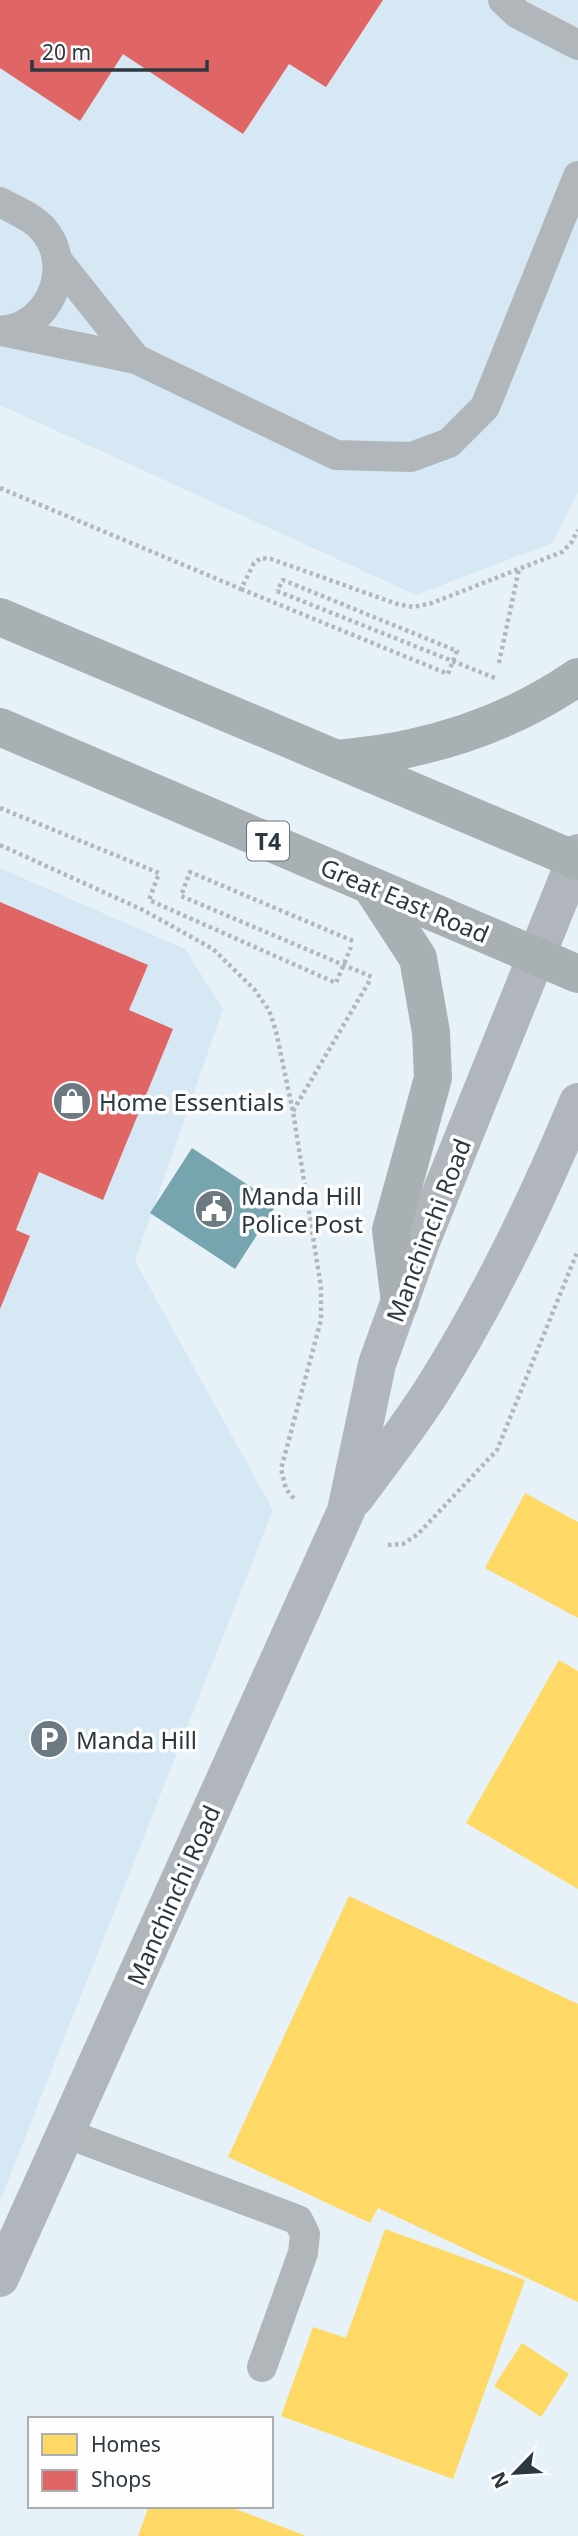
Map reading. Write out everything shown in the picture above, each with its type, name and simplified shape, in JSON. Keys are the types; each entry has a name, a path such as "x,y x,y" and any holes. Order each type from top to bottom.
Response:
{"main road":[{"path":"0,617 577,858"},
{"path":"337,759 410,749 481,729 547,698 578,677"},
{"name":"Great East Road","path":"0,727 578,974"},
{"name":"Manchinchi Road","path":"342,1520 377,1364 426,1229 577,858"},
{"path":"371,886 418,958 431,1032 433,1078 391,1230 400,1302"},
{"name":"Manchinchi Road","path":"0,2278 342,1520 431,1392 477,1315 554,1160 578,1102"}],"lane":[{"path":"503,0 518,14 578,45"},
{"path":"1,331 136,359 336,455 411,457 449,443 485,407 578,176"},
{"path":"0,202 42,228 52,243 58,261 136,359"},
{"path":"1,331 21,326 39,313 51,296 57,279 58,261"},
{"path":"65,2133 298,2220 305,2234 303,2253 262,2367"}],"path":[{"path":"0,488 448,674 457,651 283,580 277,591 495,678 519,568"},
{"path":"241,589 254,563 261,558 271,559 397,604 413,607 432,603 562,552 578,530"},
{"path":"0,808 159,873 149,900 337,983 353,941 190,872 181,896 372,977 293,1112"},
{"path":"0,845 144,910 213,949 254,989 269,1010 293,1112 321,1287 321,1320 281,1469 286,1489 296,1501 342,1520 388,1545 403,1544 418,1535 497,1450 578,1250"}],"shaded area":[{"path":"0,0 578,0 578,492 552,543 416,595 0,405"},
{"path":"0,868 185,949 223,1009 135,1261 273,1510 0,2201"}],"building: Homes":[{"path":"525,1493 578,1522 578,1618 485,1568"},
{"path":"559,1660 578,1671 578,1889 466,1823"},
{"path":"349,1896 578,2004 578,2302 378,2208 370,2223 228,2157"},
{"path":"385,2229 525,2280 453,2479 281,2416 313,2327 346,2338"},
{"path":"522,2343 569,2374 541,2417 494,2386"},
{"path":"148,2508 233,2508 306,2536 138,2536"}],"building: Shops":[{"path":"0,0 383,0 326,87 289,64 243,134 123,54 80,121 0,68"},
{"name":"Home Essentials","path":"0,902 148,965 129,1010 173,1029 103,1200 39,1172 16,1230 30,1236 0,1309"}],"building: Public":[{"name":"Manda Hill Police Post","path":"192,1148 277,1204 235,1269 150,1213"}],"place":[{"name":"Home Essentials","path":"72,1101"},
{"name":"Manda Hill Police Post","path":"214,1209"},
{"name":"Manda Hill","path":"49,1739"}]}
